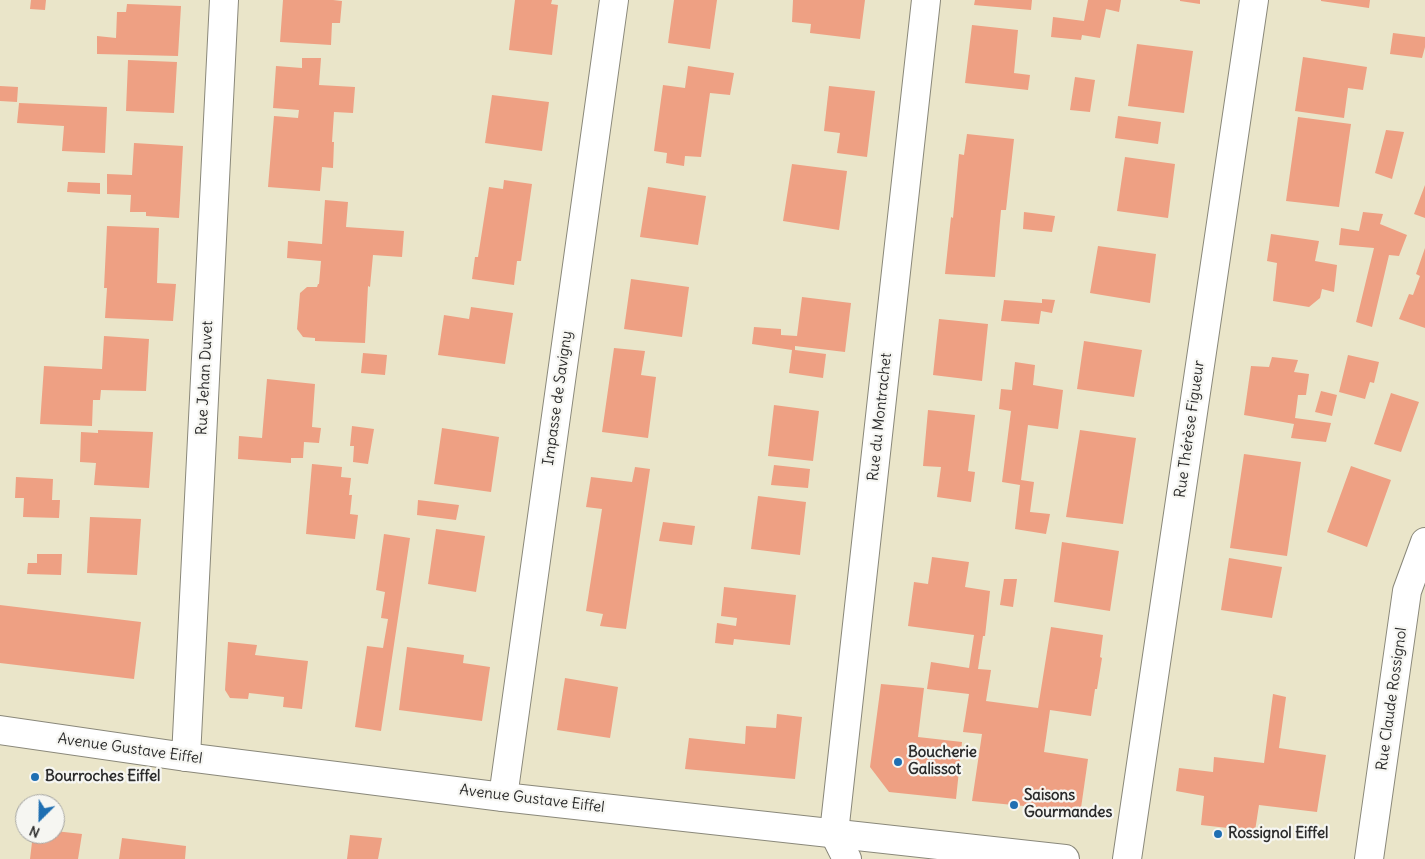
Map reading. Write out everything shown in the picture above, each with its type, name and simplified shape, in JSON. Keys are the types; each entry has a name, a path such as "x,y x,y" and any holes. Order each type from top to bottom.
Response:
{"street":[{"name":"Rue Jehan Duvet","path":"186,757 224,0"},
{"name":"Impasse de Savigny","path":"503,796 614,0"},
{"name":"Rue du Montrachet","path":"834,833 926,0"},
{"name":"Rue Thérèse Figueur","path":"1127,859 1254,0"},
{"name":"Rue Claude Rossignol","path":"1369,859 1407,591 1425,542"},
{"name":"Avenue Gustave Eiffel","path":"0,730 186,757 503,796 1065,859"},
{"path":"834,833 847,859"}],"building":[{"path":"31,0 46,0 45,10 30,9"},
{"path":"283,0 342,1 340,23 332,23 331,45 280,42"},
{"path":"515,0 552,0 551,4 558,5 552,55 509,50"},
{"path":"674,0 717,0 710,49 668,43"},
{"path":"793,0 865,0 860,39 810,33 811,24 792,22"},
{"path":"975,0 1032,0 1031,10 974,5"},
{"path":"1088,0 1121,0 1119,12 1106,9 1100,38 1082,35 1081,40 1051,37 1053,17 1084,21"},
{"path":"1200,0 1200,4 1180,1"},
{"path":"1321,0 1370,0 1369,8"},
{"path":"127,4 181,6 178,56 97,54 97,36 116,38 117,12 126,12"},
{"path":"972,25 1018,30 1014,73 1030,75 1028,90 965,83"},
{"path":"1393,33 1425,37 1422,58 1390,54"},
{"path":"1137,44 1193,51 1184,113 1128,106"},
{"path":"1303,57 1367,67 1363,90 1348,88 1344,118 1295,111"},
{"path":"302,58 321,58 319,85 355,87 353,113 334,112 333,168 322,167 320,191 268,187 274,116 298,118 299,110 273,108 276,66 302,68"},
{"path":"128,60 177,62 174,113 126,111"},
{"path":"688,66 734,73 730,95 710,93 701,157 685,156 684,166 666,163 667,153 654,151 663,85 685,88"},
{"path":"1075,77 1095,80 1090,112 1070,110"},
{"path":"0,86 18,87 17,102 0,101"},
{"path":"829,86 875,91 867,157 837,153 840,133 824,131"},
{"path":"492,95 549,102 542,151 485,143"},
{"path":"19,103 107,107 105,153 62,151 64,126 17,123"},
{"path":"1118,116 1161,122 1158,144 1115,138"},
{"path":"1298,117 1351,124 1339,207 1286,201"},
{"path":"1386,130 1404,132 1392,179 1375,173"},
{"path":"967,134 1014,139 1006,210 1001,210 995,277 945,274 959,154 964,155"},
{"path":"134,143 183,146 179,218 146,216 146,212 130,212 131,195 107,194 107,174 132,175"},
{"path":"1125,157 1175,164 1168,218 1117,211"},
{"path":"792,164 847,171 839,230 783,221"},
{"path":"504,180 532,184 521,261 517,261 514,285 472,279 475,257 478,257 489,187 503,189"},
{"path":"68,182 100,183 100,194 67,192"},
{"path":"1425,185 1425,218 1414,214"},
{"path":"648,187 706,196 698,245 640,237"},
{"path":"325,200 348,202 346,227 404,231 402,257 373,255 370,287 368,286 365,343 315,341 315,338 303,337 297,329 300,293 307,287 317,287 319,284 321,261 287,258 288,241 322,244"},
{"path":"1024,212 1055,216 1052,232 1023,229"},
{"path":"1363,212 1383,214 1380,224 1407,235 1399,256 1389,255 1372,327 1356,322 1374,248 1339,245 1341,228 1359,231"},
{"path":"107,226 159,228 157,283 176,284 173,321 105,318 107,288 104,288"},
{"path":"1271,234 1319,241 1315,261 1337,265 1334,292 1322,289 1320,298 1309,307 1273,301 1277,263 1267,261"},
{"path":"1098,246 1156,254 1150,303 1090,293"},
{"path":"1425,248 1425,328 1399,319 1409,294 1413,295 1420,276 1416,274"},
{"path":"631,279 689,287 682,337 624,329"},
{"path":"802,297 851,303 845,352 795,346 795,350 826,354 823,378 789,373 792,350 752,344 754,327 781,329 781,335 797,336"},
{"path":"1042,299 1055,300 1052,313 1041,311 1039,324 1001,321 1004,300 1042,303"},
{"path":"471,307 513,313 505,364 438,355 444,315 469,319"},
{"path":"939,319 988,324 982,381 933,375"},
{"path":"104,336 149,339 146,391 101,390 100,400 93,400 92,426 40,424 44,366 102,369"},
{"path":"1084,341 1142,350 1134,397 1077,389"},
{"path":"614,348 645,351 641,375 656,377 648,438 602,432"},
{"path":"363,353 387,355 385,375 361,373"},
{"path":"1348,355 1379,362 1374,383 1370,382 1365,399 1339,392"},
{"path":"1272,357 1298,360 1294,372 1309,374 1306,395 1298,395 1295,418 1331,423 1326,442 1291,438 1294,424 1244,415 1251,366 1269,367"},
{"path":"1015,362 1035,365 1033,385 1063,390 1058,429 1028,425 1021,480 1034,482 1030,512 1050,514 1046,534 1015,529 1020,485 1002,482 1011,411 999,409 1001,389 1012,390"},
{"path":"267,379 315,384 312,427 321,428 319,443 304,442 303,458 291,458 291,463 238,459 239,436 262,438"},
{"path":"1321,391 1337,395 1332,416 1315,412"},
{"path":"1391,393 1419,402 1401,452 1374,444"},
{"path":"774,405 819,411 813,461 768,456"},
{"path":"928,410 975,415 968,471 975,472 971,502 937,497 941,467 923,466"},
{"path":"352,426 374,429 368,464 353,462 354,446 350,446"},
{"path":"442,428 499,437 491,492 434,484"},
{"path":"98,430 153,432 149,488 94,485 96,463 80,462 81,432 98,433"},
{"path":"1080,430 1136,438 1123,524 1066,517"},
{"path":"1244,454 1301,462 1287,556 1230,548"},
{"path":"312,464 342,467 341,477 351,478 349,495 352,495 350,514 358,515 355,539 306,534"},
{"path":"774,465 810,469 808,488 771,485"},
{"path":"1351,466 1391,480 1367,547 1327,532"},
{"path":"635,467 650,469 626,629 600,626 603,614 586,611 602,509 586,507 591,477 632,482"},
{"path":"16,477 53,479 52,500 60,500 59,518 23,517 24,498 15,498"},
{"path":"758,496 806,502 800,555 751,549"},
{"path":"418,500 459,505 456,520 417,515"},
{"path":"90,517 141,519 137,575 87,573"},
{"path":"663,522 695,526 692,545 659,541"},
{"path":"436,529 485,536 476,592 428,584"},
{"path":"384,534 410,538 381,731 355,727 367,646 383,648 388,619 381,618 385,592 376,590"},
{"path":"1062,542 1119,551 1110,611 1054,602"},
{"path":"37,554 62,554 61,575 27,574 28,563 37,563"},
{"path":"932,557 969,562 965,587 990,591 985,636 983,636 978,669 991,670 986,701 1038,708 1051,627 1103,635 1100,657 1102,658 1091,716 1050,710 1044,752 1088,759 1081,808 1076,811 972,801 982,734 963,732 969,694 927,689 931,662 969,668 974,635 908,626 914,582 928,584"},
{"path":"1229,558 1282,567 1272,618 1221,610"},
{"path":"1004,579 1017,579 1013,607 1000,605"},
{"path":"724,587 796,595 790,645 734,639 733,645 715,643 717,623 736,626 737,618 721,616"},
{"path":"0,605 141,622 134,679 0,663"},
{"path":"228,642 257,645 255,655 308,661 302,709 283,707 284,697 249,693 248,699 230,698 225,690"},
{"path":"407,647 464,655 463,663 490,667 482,721 399,710"},
{"path":"565,678 618,687 610,738 557,730"},
{"path":"881,684 924,688 918,737 962,742 956,799 889,792 870,767"},
{"path":"1273,694 1286,697 1279,748 1326,755 1317,812 1259,805 1255,831 1201,825 1204,796 1176,791 1179,768 1213,772 1214,757 1264,763"},
{"path":"777,714 802,717 795,779 685,769 689,738 745,744 746,726 776,728"},
{"path":"65,832 82,834 78,859 30,859 32,844 65,844"},
{"path":"350,835 382,838 378,859 347,859"},
{"path":"122,838 186,846 185,859 119,859"}],"place":[{"name":"Boucherie Galissot","path":"898,762"},
{"name":"Bourroches Eiffel","path":"35,777"},
{"name":"Saisons Gourmandes","path":"1014,805"},
{"name":"Rossignol Eiffel","path":"1218,834"}]}
